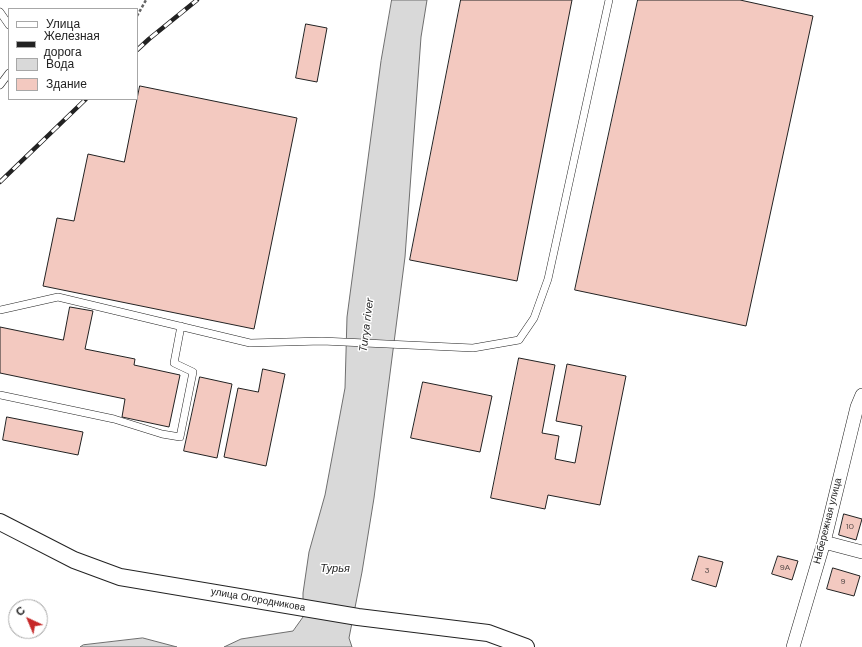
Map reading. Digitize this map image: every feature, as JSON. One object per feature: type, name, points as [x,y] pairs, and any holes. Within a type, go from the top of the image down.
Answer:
[{"type":"street","name":"Набережная улица","points":[[793,647],[824,542],[857,406],[862,395]]},
{"type":"street","name":"улица Огородникова","points":[[0,522],[74,560],[120,577],[358,617],[488,633],[526,647]]},
{"type":"street","points":[[824,542],[862,552]]},
{"type":"lane","points":[[0,310],[58,297],[250,343],[322,341],[473,348],[519,340],[534,318],[548,279],[609,0]]},
{"type":"lane","points":[[0,12],[8,24]]},
{"type":"lane","points":[[0,85],[8,74]]},
{"type":"lane","points":[[0,395],[114,419],[162,434],[180,437],[193,372],[174,363],[181,326]]},
{"type":"path","points":[[138,14],[146,0]]},
{"type":"water","name":"Турья","points":[[392,0],[427,0],[421,37],[405,257],[374,498],[349,638],[352,647],[224,647],[241,639],[293,631],[303,617],[303,593],[309,552],[325,495],[345,388],[347,317],[381,61]]},
{"type":"water","points":[[143,638],[177,647],[80,647],[83,645]]},
{"type":"building","points":[[461,0],[572,0],[517,281],[410,260]]},
{"type":"building","points":[[638,0],[740,0],[813,16],[746,326],[575,290]]},
{"type":"building","points":[[306,24],[327,28],[317,82],[296,78]]},
{"type":"building","points":[[140,86],[297,118],[254,329],[43,286],[57,218],[74,221],[88,154],[124,162]]},
{"type":"building","points":[[70,307],[93,311],[85,349],[135,359],[134,365],[180,375],[169,427],[122,417],[125,399],[0,373],[0,327],[63,340]]},
{"type":"building","points":[[519,358],[555,365],[542,433],[559,436],[555,459],[575,463],[582,426],[556,421],[567,364],[626,376],[600,505],[548,495],[545,509],[491,498]]},
{"type":"building","points":[[263,369],[285,374],[266,466],[224,457],[238,388],[258,392]]},
{"type":"building","points":[[200,377],[232,384],[217,458],[184,451]]},
{"type":"building","points":[[423,382],[492,396],[480,452],[411,438]]},
{"type":"building","points":[[7,417],[83,432],[78,455],[3,440]]},
{"type":"building","points":[[844,514],[862,519],[856,540],[839,535]]},
{"type":"building","points":[[699,556],[723,562],[716,587],[692,580]]},
{"type":"building","points":[[778,556],[798,561],[792,580],[772,574]]},
{"type":"building","points":[[833,568],[860,576],[854,596],[827,589]]},
{"type":"railway","points":[[138,49],[197,0]]},
{"type":"railway","points":[[0,182],[85,100]]},
{"type":"water label","name":"Turya river","points":[[367,325]]}]
